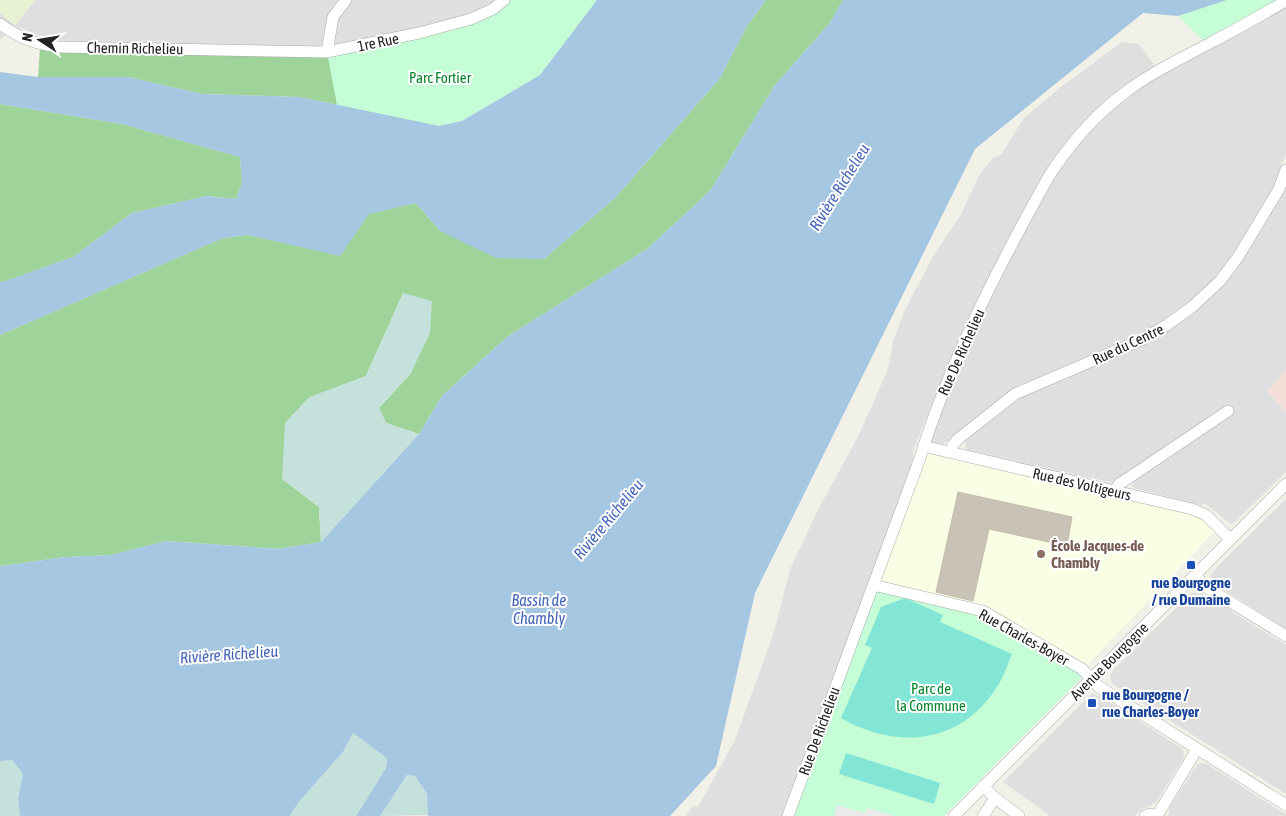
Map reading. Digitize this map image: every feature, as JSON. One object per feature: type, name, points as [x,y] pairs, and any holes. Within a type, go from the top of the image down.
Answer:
[{"type":"street","points":[[327,52],[333,17],[346,0]]},
{"type":"street","name":"1re Rue","points":[[244,51],[327,52],[419,33],[471,19],[492,9],[504,0]]},
{"type":"street","name":"Rue De Richelieu","points":[[788,816],[928,430],[971,323],[1056,164],[1104,109],[1136,85],[1168,65],[1286,1]]},
{"type":"street","name":"Chemin Richelieu","points":[[0,24],[19,38],[37,44],[58,47],[244,51]]},
{"type":"street","name":"Rue du Centre","points":[[950,452],[955,442],[1012,396],[1147,337],[1174,322],[1192,307],[1220,280],[1238,256],[1279,189],[1286,170]]},
{"type":"street","points":[[1115,491],[1119,484],[1228,411]]},
{"type":"street","name":"Rue des Voltigeurs","points":[[923,446],[1199,512],[1211,520],[1230,539]]},
{"type":"street","name":"Avenue Bourgogne","points":[[954,816],[1286,484]]},
{"type":"street","points":[[1195,574],[1206,588],[1286,636]]},
{"type":"street","name":"Rue Charles-Boyer","points":[[872,585],[983,611],[1082,669],[1098,686],[1286,805]]},
{"type":"street","points":[[1145,816],[1150,814],[1157,816],[1197,749]]},
{"type":"street","points":[[983,786],[995,798],[1019,816]]},
{"type":"street","points":[[988,814],[995,798]]},
{"type":"shaded area","points":[[0,0],[35,0],[15,26],[0,13]]},
{"type":"shaded area","points":[[35,0],[504,0],[493,9],[327,52],[244,51],[51,40],[15,26],[0,40],[0,13],[15,25]]},
{"type":"shaded area","points":[[1286,6],[1286,153],[1275,185],[1235,254],[1214,279],[1180,311],[1156,326],[1012,390],[950,440],[943,444],[931,442],[929,436],[972,332],[1047,188],[1078,144],[1113,107],[1143,85]]},
{"type":"shaded area","points":[[1122,42],[1139,44],[1156,67],[1085,123],[974,308],[960,336],[913,451],[913,464],[783,816],[685,816],[693,806],[698,807],[735,740],[774,632],[790,569],[820,506],[859,435],[888,369],[893,341],[905,310],[935,253],[960,216],[981,172],[994,157],[1001,155],[1024,118],[1062,86]]},
{"type":"shaded area","points":[[1286,185],[1286,370],[1268,392],[1286,411],[1286,472],[1236,521],[1231,524],[1204,503],[1201,505],[1132,486],[1133,482],[1234,413],[1229,406],[1114,483],[967,450],[965,444],[967,437],[1011,402],[1187,317]]},
{"type":"shaded area","points":[[403,293],[432,301],[430,333],[411,373],[379,408],[386,423],[419,434],[321,542],[319,507],[282,479],[285,423],[308,398],[366,376]]},
{"type":"shaded area","points":[[1286,370],[1286,411],[1268,392]]},
{"type":"shaded area","name":"École Jacques-de Chambly","points":[[928,447],[1198,512],[1215,531],[1084,668],[879,583]]},
{"type":"shaded area","points":[[1286,499],[1286,629],[1213,583],[1214,581],[1210,576]]},
{"type":"shaded area","points":[[1198,591],[1232,610],[1232,612],[1286,645],[1286,794],[1111,682],[1110,675],[1115,668],[1191,593],[1197,593]]},
{"type":"shaded area","points":[[1092,694],[1100,696],[1183,749],[1184,757],[1156,803],[1142,809],[1135,816],[1047,816],[1048,814],[1003,782]]},
{"type":"shaded area","points":[[353,733],[387,757],[386,768],[356,816],[290,816],[298,803],[343,752]]},
{"type":"shaded area","points":[[12,760],[23,774],[18,799],[20,816],[0,816],[0,761]]},
{"type":"shaded area","points":[[1197,764],[1207,764],[1286,814],[1286,816],[1168,816],[1170,807]]},
{"type":"shaded area","points":[[407,775],[415,776],[427,794],[429,815],[380,816]]},
{"type":"shaded area","points":[[837,805],[865,813],[867,808],[895,816],[834,816]]},
{"type":"green space","name":"Parc Fortier","points":[[504,0],[597,0],[540,75],[462,121],[439,126],[337,105],[327,52],[471,19]]},
{"type":"green space","points":[[766,0],[843,0],[829,24],[775,85],[710,191],[647,249],[507,337],[442,396],[419,434],[386,423],[379,408],[411,373],[403,293],[366,376],[308,398],[282,479],[319,507],[321,542],[279,549],[166,541],[111,555],[66,557],[0,566],[0,335],[223,238],[248,235],[339,255],[368,214],[416,203],[440,231],[544,259],[616,197],[720,78],[747,26]]},
{"type":"green space","points":[[1227,0],[1279,0],[1203,41],[1178,16]]},
{"type":"green space","points":[[40,48],[343,53],[439,126],[300,97],[202,94],[128,77],[38,77]]},
{"type":"green space","points":[[0,104],[122,124],[240,157],[242,183],[236,199],[207,196],[132,213],[73,257],[0,283]]},
{"type":"green space","name":"Parc de la Commune","points":[[873,585],[983,611],[1085,674],[944,816],[788,816]]},
{"type":"green space","points":[[905,598],[943,615],[940,622],[1012,654],[1000,682],[985,703],[968,718],[949,729],[929,736],[885,735],[841,718],[872,648],[865,645],[881,607]]},
{"type":"green space","points":[[846,753],[940,783],[934,804],[839,774]]},
{"type":"water","points":[[597,0],[766,0],[747,26],[720,78],[616,197],[544,259],[496,258],[440,231],[416,203],[369,214],[340,256],[248,235],[223,238],[0,335],[0,283],[73,257],[132,213],[207,196],[236,199],[242,183],[240,157],[122,124],[0,104],[0,72],[38,77],[128,77],[202,94],[300,97],[439,126],[462,121],[540,75]]},
{"type":"water","name":"Bassin de Chambly","points":[[843,0],[1227,0],[1178,16],[1143,13],[975,149],[755,593],[716,766],[670,816],[428,816],[427,794],[415,776],[407,775],[380,816],[356,816],[386,768],[387,758],[353,733],[343,752],[298,803],[290,816],[20,816],[18,799],[23,774],[12,760],[0,761],[0,566],[66,557],[111,555],[166,541],[279,549],[321,542],[419,434],[442,396],[507,337],[647,249],[710,191],[775,85],[829,24]]},
{"type":"building","points":[[958,492],[1072,517],[1067,546],[989,529],[973,601],[936,592]]},
{"type":"place","name":"École Jacques-de Chambly","points":[[1041,554]]},
{"type":"place","name":"rue Bourgogne / rue Dumaine","points":[[1191,565]]},
{"type":"place","name":"rue Bourgogne / rue Charles-Boyer","points":[[1092,703]]},
{"type":"water label","name":"Rivière Richelieu","points":[[839,187]]},
{"type":"water label","name":"Rivière Richelieu","points":[[608,519]]},
{"type":"water label","name":"Rivière Richelieu","points":[[229,654]]}]
